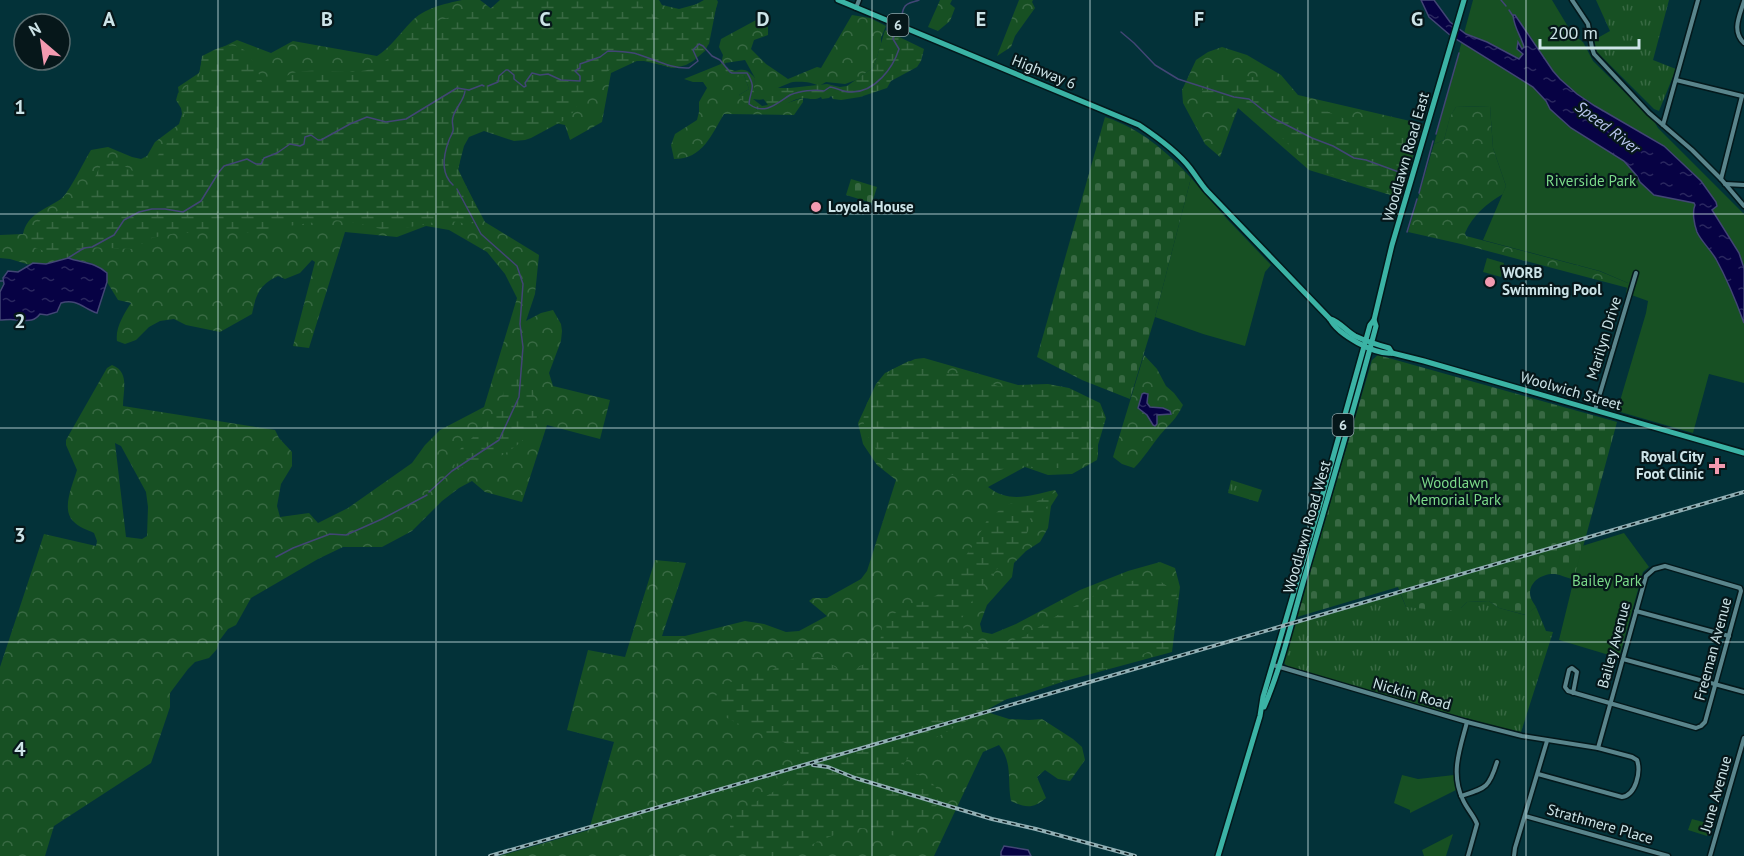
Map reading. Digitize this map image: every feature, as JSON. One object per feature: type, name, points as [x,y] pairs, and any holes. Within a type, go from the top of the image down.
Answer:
[{"type":"main road","name":"Highway 6","points":[[838,0],[1139,125],[1181,158],[1207,192],[1218,202]]},
{"type":"main road","name":"Woodlawn Road East","points":[[1368,344],[1370,325],[1374,320],[1392,245],[1464,0]]},
{"type":"main road","name":"Woolwich Street","points":[[1218,202],[1344,334],[1368,344],[1389,348],[1392,352],[1744,453]]},
{"type":"main road","name":"Woodlawn Road West","points":[[1218,856],[1260,716],[1263,697],[1276,666],[1320,504],[1368,344]]},
{"type":"street","points":[[856,8],[859,0]]},
{"type":"street","points":[[1572,0],[1588,24],[1594,54],[1649,113],[1721,179],[1744,206]]},
{"type":"street","points":[[1663,125],[1698,0]]},
{"type":"street","points":[[1744,1],[1736,32],[1744,43]]},
{"type":"street","points":[[1676,80],[1743,96],[1721,179]]},
{"type":"street","points":[[1725,184],[1744,185]]},
{"type":"street","name":"Marilyn Drive","points":[[1595,410],[1636,273]]},
{"type":"street","name":"Bailey Avenue","points":[[1598,748],[1647,576],[1658,567],[1665,566],[1740,588]]},
{"type":"street","name":"Freeman Avenue","points":[[1573,693],[1696,728],[1701,726],[1705,722],[1716,684],[1740,588]]},
{"type":"street","points":[[1636,611],[1729,636]]},
{"type":"street","points":[[1623,659],[1744,692]]},
{"type":"street","name":"Nicklin Road","points":[[1276,666],[1467,722],[1546,741],[1598,748],[1632,757],[1637,760],[1639,766],[1631,795],[1622,797],[1538,774]]},
{"type":"street","points":[[1572,669],[1577,672],[1573,693],[1565,689],[1569,670],[1572,669]]},
{"type":"street","points":[[1467,722],[1456,765],[1457,784],[1477,824],[1468,856]]},
{"type":"street","name":"June Avenue","points":[[1710,856],[1744,738]]},
{"type":"street","points":[[1514,856],[1546,741]]},
{"type":"street","points":[[1461,795],[1485,787],[1492,779],[1497,762]]},
{"type":"street","name":"Strathmere Place","points":[[1525,816],[1668,856]]},
{"type":"green space","points":[[462,0],[480,0],[493,10],[536,0],[659,0],[662,5],[679,9],[708,1],[717,3],[709,44],[672,68],[641,59],[611,73],[602,122],[570,140],[565,125],[555,123],[484,124],[465,132],[458,171],[485,222],[539,255],[535,294],[526,321],[553,310],[561,324],[561,341],[549,373],[553,386],[610,400],[600,439],[547,425],[522,502],[485,492],[472,481],[442,501],[412,531],[382,547],[343,547],[251,598],[236,625],[228,629],[219,641],[217,649],[209,658],[195,662],[170,693],[170,707],[151,763],[54,826],[45,856],[0,856],[0,667],[44,534],[96,546],[94,533],[73,521],[68,510],[69,496],[77,470],[66,440],[107,368],[112,365],[121,372],[124,388],[123,406],[275,430],[292,452],[292,466],[281,484],[277,506],[280,517],[309,513],[318,523],[348,508],[412,463],[440,430],[484,407],[517,298],[505,274],[487,252],[449,230],[426,226],[397,237],[345,232],[309,348],[293,346],[315,262],[312,260],[300,273],[285,279],[278,276],[266,283],[257,296],[252,314],[220,332],[186,325],[174,319],[160,321],[149,327],[136,340],[125,344],[117,341],[117,331],[131,303],[118,300],[107,282],[107,272],[91,263],[68,258],[46,264],[30,265],[0,258],[0,235],[23,234],[25,227],[33,217],[61,199],[91,150],[108,147],[132,157],[141,159],[147,156],[155,142],[179,124],[182,114],[178,87],[199,73],[203,57],[237,40],[271,53],[293,41],[377,56],[422,13]],"holes":[[[115,443],[121,446],[146,492],[147,536],[142,539],[126,537]]]},
{"type":"green space","points":[[500,0],[639,0],[643,8],[658,18],[673,17],[704,0],[717,0],[718,2],[709,31],[709,43],[705,51],[686,65],[674,68],[644,61],[626,61],[592,82],[570,117],[531,138],[514,141],[484,131],[469,137],[464,146],[458,169],[480,215],[474,223],[445,220],[410,227],[381,229],[348,221],[331,220],[267,229],[255,234],[231,229],[207,233],[176,233],[152,238],[132,249],[88,247],[68,258],[32,246],[29,237],[32,227],[82,198],[89,190],[104,162],[116,161],[141,176],[149,171],[164,146],[186,129],[187,118],[176,100],[178,93],[199,77],[202,56],[225,46],[238,47],[250,56],[263,84],[272,83],[297,72],[344,72],[372,69],[383,63],[393,51],[401,34],[410,28],[477,10],[490,9]]},
{"type":"green space","points":[[940,0],[952,0],[950,4],[955,8],[950,21],[938,31],[928,27]]},
{"type":"green space","points":[[1019,0],[1033,0],[1035,8],[1015,36],[1011,47],[997,56]]},
{"type":"green space","name":"Riverside Park","points":[[1473,0],[1552,0],[1567,25],[1583,42],[1593,61],[1744,214],[1744,383],[1709,374],[1693,433],[1617,411],[1648,301],[1626,293],[1628,283],[1600,271],[1483,240],[1506,186],[1493,148],[1490,106],[1456,107],[1450,117],[1444,140],[1434,144]]},
{"type":"green space","points":[[1596,0],[1669,0],[1653,60],[1676,69],[1659,111],[1654,109],[1597,52],[1594,40],[1610,31]]},
{"type":"green space","points":[[852,15],[870,18],[886,26],[874,67],[856,80],[845,84],[826,82],[819,86],[807,82],[793,82],[774,89],[768,97],[760,100],[753,99],[755,78],[745,60],[725,63],[726,71],[744,75],[749,89],[739,95],[757,110],[803,98],[803,102],[794,115],[724,114],[699,150],[684,158],[674,159],[671,145],[675,134],[697,120],[699,102],[707,88],[703,82],[684,79],[721,64],[723,55],[719,47],[721,39],[758,19],[768,27],[768,35],[754,40],[751,49],[766,64],[788,79],[817,67],[821,68]]},
{"type":"green space","points":[[885,30],[924,49],[921,61],[917,67],[891,81],[887,88],[860,97],[841,100],[833,99],[831,96],[822,99],[821,97],[802,98],[776,109],[754,109],[746,104],[739,95],[749,89],[744,75],[730,76],[724,65],[735,71],[746,70],[750,73],[755,78],[753,99],[762,106],[768,105],[762,97],[768,88],[827,84],[847,86],[874,67]]},
{"type":"green space","points":[[1222,47],[1247,55],[1281,75],[1298,95],[1423,124],[1400,198],[1309,170],[1238,108],[1220,157],[1205,144],[1183,103],[1182,90],[1196,60]]},
{"type":"green space","points":[[1223,69],[1276,83],[1298,100],[1360,125],[1422,125],[1401,197],[1311,168],[1271,126],[1237,97],[1232,100],[1224,113],[1214,109],[1201,95],[1206,80]]},
{"type":"green space","points":[[1490,106],[1493,148],[1506,186],[1503,194],[1476,215],[1465,233],[1466,236],[1599,271],[1628,283],[1628,288],[1408,232],[1434,144],[1444,140],[1450,116],[1456,107]]},
{"type":"green space","points":[[1105,117],[1141,134],[1191,178],[1155,317],[1130,399],[1082,380],[1037,357]]},
{"type":"green space","points":[[1191,178],[1271,265],[1265,272],[1245,346],[1155,317]]},
{"type":"green space","points":[[851,179],[877,187],[872,203],[846,195]]},
{"type":"green space","points":[[1487,258],[1504,263],[1501,277],[1483,272]]},
{"type":"green space","points":[[1144,355],[1183,405],[1134,468],[1122,464],[1113,457]]},
{"type":"green space","name":"Woodlawn Memorial Park","points":[[1378,355],[1617,422],[1574,580],[1555,574],[1546,575],[1535,581],[1530,593],[1536,607],[1526,615],[1499,608],[1489,601],[1467,602],[1461,608],[1447,611],[1406,607],[1398,587],[1297,617],[1372,360]]},
{"type":"green space","points":[[924,358],[1018,385],[1048,384],[1069,388],[1100,403],[1106,418],[1098,445],[1097,460],[1072,474],[1048,475],[1025,467],[988,487],[1013,497],[1055,490],[1058,495],[1051,506],[1048,528],[1040,542],[1014,563],[1012,577],[987,605],[980,624],[982,632],[992,634],[1016,624],[1080,590],[1128,571],[1160,562],[1175,568],[1180,587],[1172,652],[987,704],[990,713],[1009,719],[1042,719],[1082,747],[1085,760],[1070,781],[1058,779],[1045,770],[1037,777],[1046,798],[1033,806],[1021,805],[1011,801],[1008,765],[999,745],[983,752],[934,856],[499,856],[589,830],[614,742],[567,730],[588,650],[625,657],[655,560],[686,563],[662,636],[685,636],[745,621],[764,624],[786,632],[799,631],[827,616],[809,601],[813,598],[827,598],[861,579],[867,571],[896,480],[877,465],[863,444],[858,423],[876,384],[885,373],[915,359]]},
{"type":"green space","points":[[909,361],[924,363],[950,374],[959,373],[998,386],[1029,388],[1052,385],[1070,389],[1098,403],[1105,418],[1096,446],[1083,457],[1063,468],[1018,465],[996,471],[964,470],[947,477],[906,472],[877,451],[867,435],[863,420],[867,403],[877,387],[891,370]]},
{"type":"green space","points":[[515,370],[525,376],[533,390],[536,423],[529,434],[499,457],[466,465],[458,470],[453,462],[455,457],[492,416],[509,377]]},
{"type":"green space","points":[[1231,480],[1262,490],[1258,502],[1228,493]]},
{"type":"green space","points":[[1054,493],[1056,495],[1051,503],[1028,520],[1029,529],[1023,541],[1002,563],[965,610],[961,623],[965,631],[988,648],[1023,637],[1112,586],[1155,577],[1177,594],[1169,650],[1148,652],[1114,667],[1016,694],[915,749],[903,765],[930,781],[936,788],[938,796],[934,812],[921,826],[905,835],[898,836],[858,828],[785,854],[747,856],[738,847],[730,831],[735,813],[767,796],[788,780],[796,772],[800,762],[800,751],[776,738],[725,717],[716,706],[716,696],[719,691],[741,677],[767,673],[789,660],[804,656],[823,658],[843,673],[857,669],[876,652],[880,641],[882,620],[939,594],[976,541],[987,520],[1006,505],[1033,503]]},
{"type":"green space","name":"Bailey Park","points":[[1624,533],[1649,567],[1643,572],[1619,658],[1559,640],[1582,546]]},
{"type":"green space","points":[[1400,593],[1406,607],[1461,608],[1467,602],[1489,601],[1499,608],[1525,615],[1536,607],[1546,631],[1553,632],[1521,732],[1344,684],[1287,666],[1284,663],[1283,659],[1294,623]]},
{"type":"green space","points":[[1402,775],[1418,779],[1454,775],[1456,790],[1410,813],[1410,810],[1394,803]]},
{"type":"green space","points":[[1692,819],[1711,824],[1707,836],[1688,830]]},
{"type":"green space","points":[[1453,834],[1446,856],[1424,856],[1422,850]]},
{"type":"water","name":"Speed River","points":[[1421,0],[1434,0],[1450,22],[1466,34],[1519,59],[1523,54],[1517,49],[1518,42],[1522,49],[1524,47],[1515,24],[1513,15],[1515,15],[1560,79],[1595,106],[1664,146],[1701,181],[1716,202],[1717,206],[1712,210],[1739,253],[1744,268],[1744,323],[1714,255],[1697,232],[1694,203],[1654,195],[1640,182],[1624,161],[1571,128],[1550,109],[1533,87],[1451,36],[1429,17]]},
{"type":"water","points":[[68,258],[93,265],[107,273],[107,282],[97,313],[76,303],[67,302],[61,303],[57,312],[47,315],[40,314],[32,320],[0,320],[0,292],[4,284],[3,278],[8,271],[18,272],[33,263],[46,264]]},
{"type":"water","points":[[1144,393],[1148,394],[1147,403],[1150,407],[1163,408],[1171,414],[1157,415],[1155,426],[1138,408]]},
{"type":"water","points":[[1004,846],[1028,850],[1031,856],[1001,856]]},
{"type":"waterway","points":[[901,21],[905,6],[919,0]]},
{"type":"waterway","points":[[1501,0],[1506,6]]},
{"type":"waterway","points":[[1509,10],[1513,16]]},
{"type":"waterway","points":[[488,86],[498,82],[499,76],[506,70],[514,75],[514,79],[524,87],[532,73],[548,74],[561,80],[580,81],[580,76],[575,71],[580,68],[580,64],[600,57],[608,51],[634,53],[669,65],[689,68],[698,61],[693,50],[699,44],[720,60],[730,72],[747,73],[752,86],[749,104],[766,109],[802,91],[824,91],[830,87],[852,92],[868,88],[882,78],[892,64],[899,49],[893,39],[897,30]]},
{"type":"waterway","points":[[1121,32],[1155,65],[1178,79],[1234,97],[1249,99],[1273,118],[1312,138],[1333,146],[1354,158],[1407,175]]},
{"type":"waterway","points":[[1436,134],[1459,53]]},
{"type":"waterway","points":[[469,90],[484,86]]},
{"type":"waterway","points":[[68,258],[114,235],[124,220],[139,212],[152,209],[183,212],[201,201],[224,166],[247,159],[261,164],[264,158],[290,144],[300,146],[304,144],[305,137],[311,135],[321,140],[367,117],[386,122],[406,119],[457,88],[469,90]]},
{"type":"waterway","points":[[453,185],[446,176],[444,158],[453,131],[453,117],[465,91]]},
{"type":"waterway","points":[[1419,193],[1433,141]]},
{"type":"waterway","points":[[429,492],[452,471],[499,440],[519,397],[523,347],[520,324],[523,284],[517,266],[481,234],[457,189]]},
{"type":"waterway","points":[[1407,232],[1417,199]]},
{"type":"waterway","points":[[276,557],[330,534],[346,535],[427,495]]},
{"type":"railway","points":[[490,856],[1744,492]]},
{"type":"railway","points":[[813,765],[828,767],[855,778],[992,819],[1135,856]]},
{"type":"place","name":"Loyola House","points":[[816,207]]},
{"type":"place","name":"WORB Swimming Pool","points":[[1490,282]]},
{"type":"place","name":"Royal City Foot Clinic","points":[[1717,466]]}]
